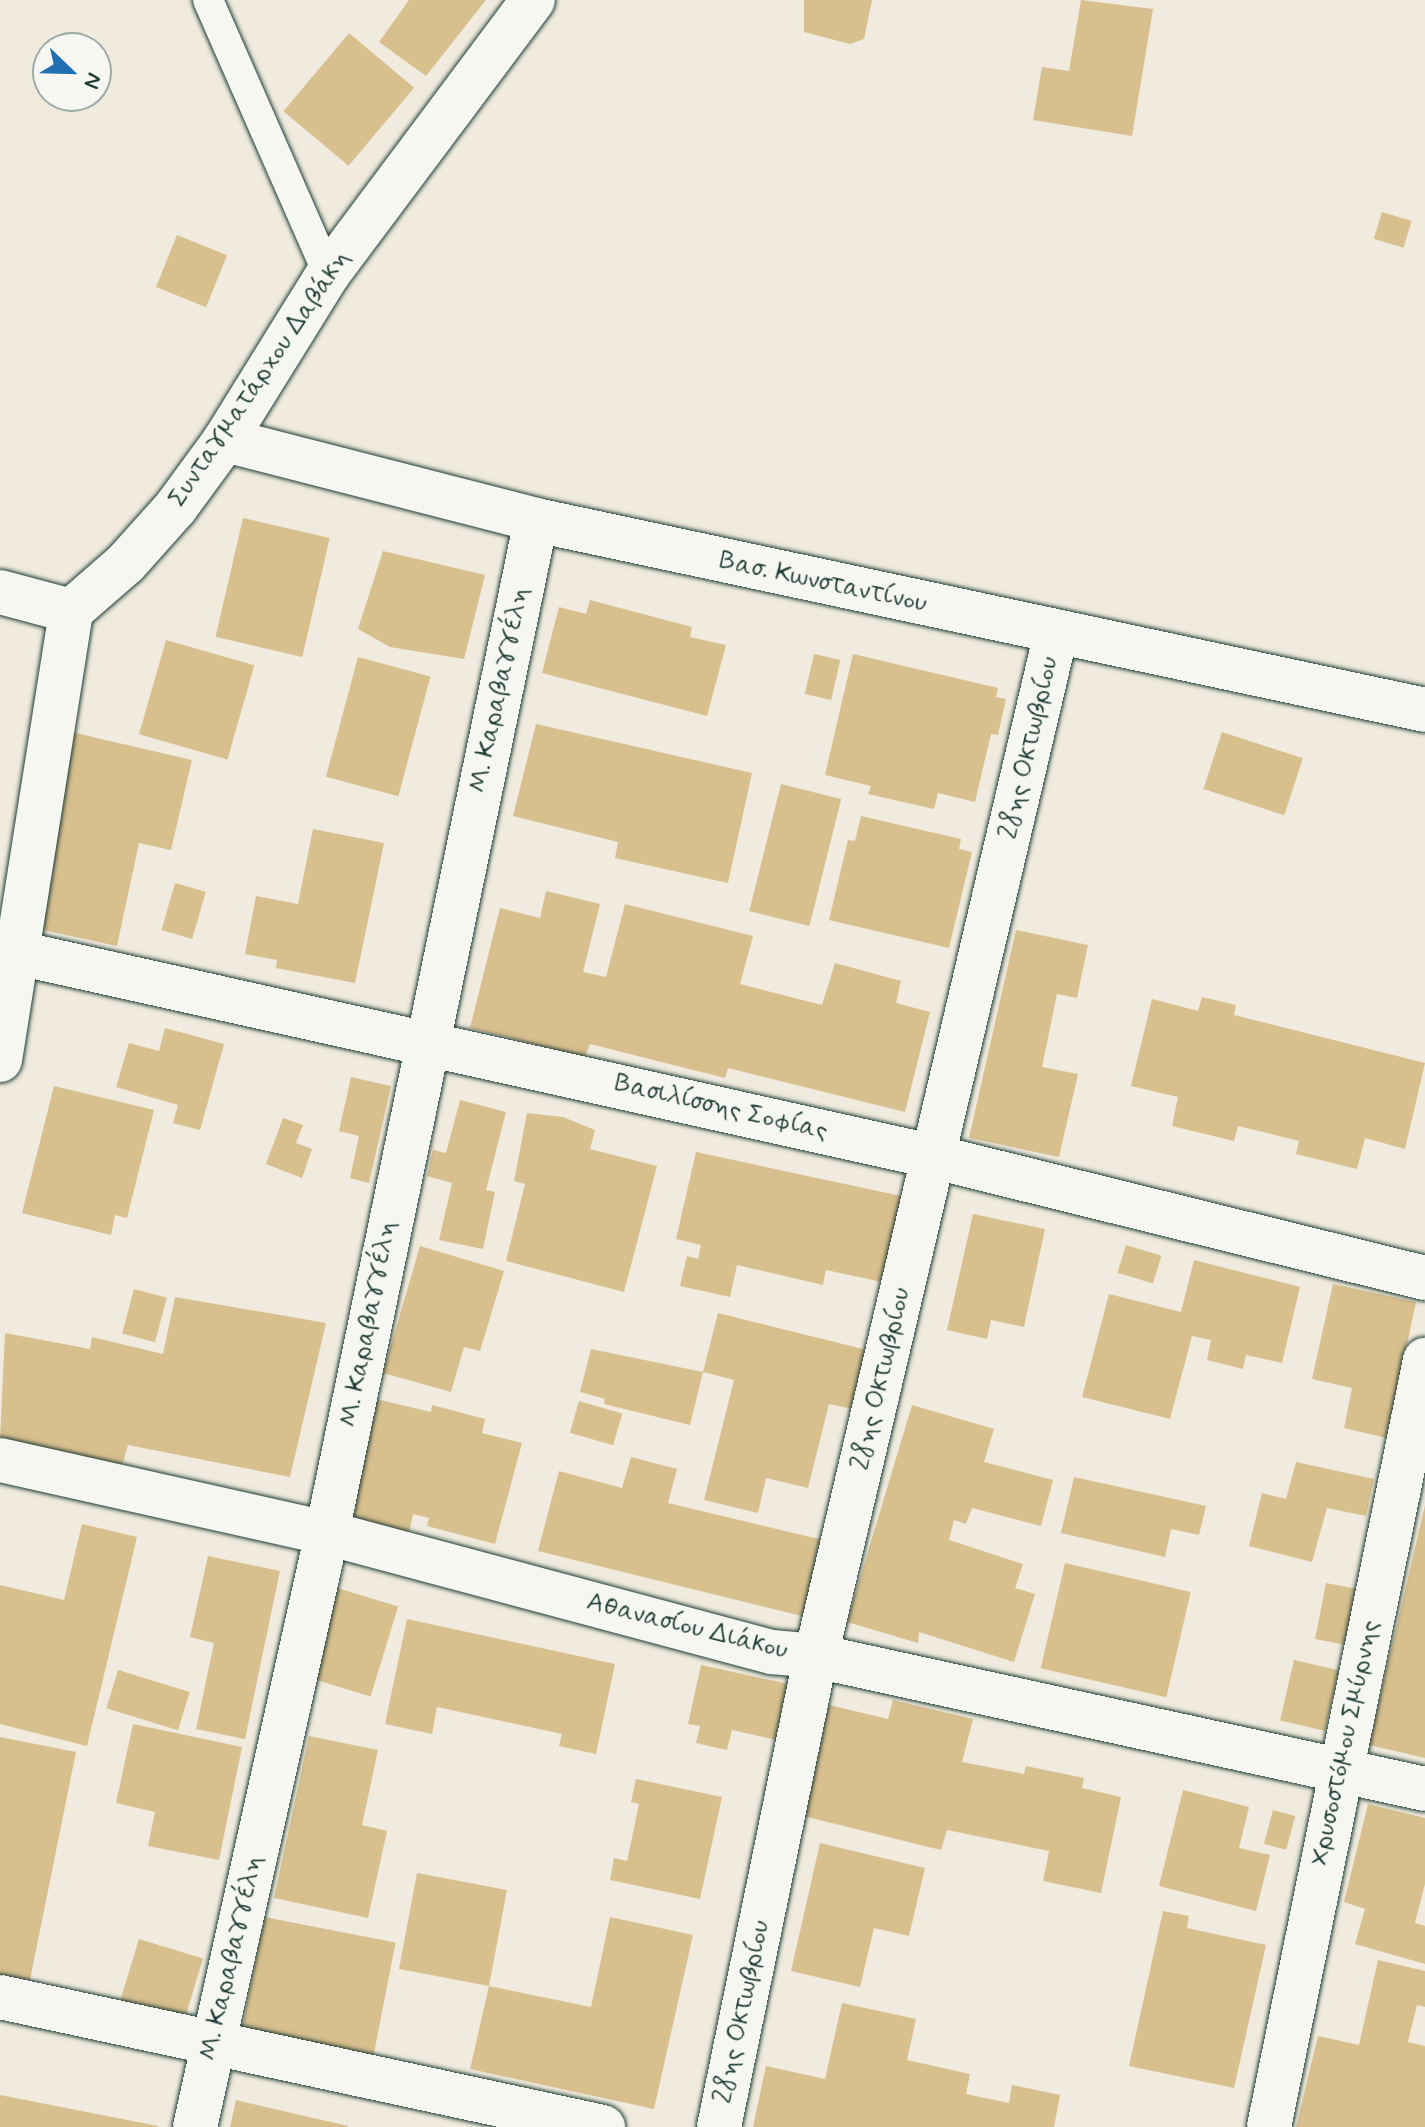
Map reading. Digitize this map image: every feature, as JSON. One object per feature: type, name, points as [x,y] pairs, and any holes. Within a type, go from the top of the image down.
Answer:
[{"type":"street","name":"Συνταγματάρχου Δαβάκη","points":[[71,611],[146,541],[225,440],[328,274],[533,0]]},
{"type":"street","name":"Βασ. Κωνσταντίνου","points":[[225,440],[536,520],[1425,710]]},
{"type":"street","name":"Μ. Καραβαγγέλη","points":[[195,2127],[327,1533],[425,1040],[536,520]]},
{"type":"street","points":[[0,592],[71,611],[7,949],[0,1060]]},
{"type":"street","name":"28ης Οκτωβρίου","points":[[719,2127],[816,1656],[1056,633]]},
{"type":"street","name":"Βασιλίσσης Σοφίας","points":[[7,949],[425,1040],[935,1157],[1425,1278]]},
{"type":"street","name":"Χρυσοστόμου Σμύρνης","points":[[1269,2127],[1425,1360]]},
{"type":"street","name":"Αθανασίου Διάκου","points":[[0,1460],[327,1533],[772,1652],[816,1656],[1425,1789]]},
{"type":"street","points":[[0,1997],[603,2127]]},
{"type":"lane","points":[[208,0],[328,274]]},
{"type":"building","points":[[409,0],[486,0],[426,76],[379,42]]},
{"type":"building","points":[[804,0],[872,0],[864,39],[850,44],[804,32]]},
{"type":"building","points":[[1081,0],[1153,9],[1132,136],[1033,120],[1042,67],[1069,71]]},
{"type":"building","points":[[349,33],[414,88],[349,166],[283,111]]},
{"type":"building","points":[[1382,212],[1412,221],[1403,248],[1374,239]]},
{"type":"building","points":[[177,235],[227,255],[206,307],[156,287]]},
{"type":"building","points":[[243,518],[330,538],[302,657],[216,637]]},
{"type":"building","points":[[383,551],[485,575],[464,659],[390,647],[358,629]]},
{"type":"building","points":[[590,600],[692,627],[690,637],[726,645],[707,716],[542,673],[559,607],[586,614]]},
{"type":"building","points":[[166,640],[254,665],[227,760],[139,734]]},
{"type":"building","points":[[814,654],[840,660],[831,700],[805,694]]},
{"type":"building","points":[[853,654],[998,688],[996,697],[1006,699],[998,735],[991,734],[975,802],[938,793],[934,809],[868,794],[871,786],[825,775]]},
{"type":"building","points":[[358,657],[430,676],[398,796],[326,777]]},
{"type":"building","points":[[536,724],[752,773],[728,883],[615,858],[618,842],[513,816]]},
{"type":"building","points":[[58,729],[192,760],[171,850],[139,843],[117,946],[34,928]]},
{"type":"building","points":[[1222,732],[1303,758],[1284,815],[1203,789]]},
{"type":"building","points":[[781,784],[841,799],[809,926],[749,911]]},
{"type":"building","points":[[861,816],[961,839],[959,849],[972,852],[949,948],[829,920],[848,840],[855,841]]},
{"type":"building","points":[[313,829],[384,843],[355,983],[276,968],[277,960],[245,954],[256,896],[298,904]]},
{"type":"building","points":[[175,883],[206,892],[192,939],[161,930]]},
{"type":"building","points":[[546,891],[600,904],[583,972],[606,977],[625,904],[753,936],[740,984],[822,1005],[835,963],[901,981],[896,1003],[930,1012],[905,1112],[728,1068],[725,1078],[590,1044],[585,1057],[470,1028],[500,908],[540,918]]},
{"type":"building","points":[[1016,930],[1088,945],[1077,998],[1057,994],[1042,1067],[1078,1074],[1059,1157],[969,1138]]},
{"type":"building","points":[[1202,997],[1236,1005],[1234,1015],[1425,1063],[1405,1149],[1365,1138],[1357,1169],[1296,1154],[1299,1141],[1238,1126],[1234,1141],[1172,1126],[1178,1097],[1131,1086],[1152,999],[1198,1011]]},
{"type":"building","points":[[165,1028],[224,1044],[200,1130],[173,1123],[178,1105],[116,1087],[129,1043],[159,1051]]},
{"type":"building","points":[[351,1077],[391,1086],[369,1183],[350,1178],[359,1136],[339,1131]]},
{"type":"building","points":[[54,1086],[154,1110],[127,1218],[115,1215],[111,1235],[22,1213]]},
{"type":"building","points":[[460,1100],[506,1112],[486,1190],[495,1192],[483,1249],[439,1240],[452,1183],[427,1176],[433,1150],[446,1153]]},
{"type":"building","points":[[527,1113],[563,1117],[595,1130],[590,1149],[657,1166],[624,1292],[506,1261],[525,1184],[514,1181]]},
{"type":"building","points":[[283,1118],[303,1125],[296,1143],[312,1149],[302,1178],[266,1164]]},
{"type":"building","points":[[696,1152],[901,1196],[882,1282],[826,1270],[823,1285],[737,1265],[730,1297],[680,1286],[687,1256],[698,1259],[701,1245],[676,1239]]},
{"type":"building","points":[[973,1214],[1045,1229],[1024,1327],[991,1320],[987,1339],[947,1330]]},
{"type":"building","points":[[1126,1245],[1161,1256],[1153,1284],[1118,1273]]},
{"type":"building","points":[[420,1246],[504,1271],[480,1351],[464,1347],[451,1392],[383,1373]]},
{"type":"building","points":[[1194,1260],[1300,1287],[1282,1363],[1246,1355],[1243,1369],[1207,1360],[1211,1340],[1192,1336],[1170,1419],[1082,1397],[1109,1294],[1181,1312]]},
{"type":"building","points":[[1333,1284],[1416,1302],[1387,1438],[1344,1428],[1352,1388],[1312,1379]]},
{"type":"building","points":[[134,1289],[167,1298],[155,1342],[122,1333]]},
{"type":"building","points":[[175,1297],[326,1323],[290,1477],[128,1445],[121,1470],[0,1440],[5,1333],[90,1349],[92,1337],[163,1354]]},
{"type":"building","points":[[718,1313],[867,1350],[853,1409],[829,1404],[808,1488],[766,1478],[758,1513],[704,1500],[734,1380],[703,1372]]},
{"type":"building","points":[[591,1349],[703,1372],[690,1425],[604,1404],[605,1399],[580,1392]]},
{"type":"building","points":[[372,1398],[431,1412],[432,1405],[485,1419],[482,1433],[522,1443],[495,1544],[427,1526],[429,1518],[413,1514],[409,1533],[344,1518]]},
{"type":"building","points":[[579,1401],[622,1413],[613,1445],[570,1433]]},
{"type":"building","points":[[912,1405],[994,1429],[984,1462],[1053,1480],[1041,1526],[972,1508],[966,1524],[954,1520],[949,1540],[1023,1564],[1015,1588],[1035,1594],[1014,1662],[919,1632],[918,1643],[847,1622]]},
{"type":"building","points":[[631,1457],[677,1469],[668,1503],[823,1540],[806,1617],[538,1551],[559,1471],[622,1488]]},
{"type":"building","points":[[1296,1462],[1374,1479],[1366,1516],[1327,1508],[1312,1562],[1249,1546],[1262,1493],[1286,1499]]},
{"type":"building","points":[[1074,1477],[1206,1506],[1199,1535],[1171,1529],[1165,1557],[1061,1533]]},
{"type":"building","points":[[1425,1505],[1425,1758],[1369,1745]]},
{"type":"building","points":[[82,1524],[137,1537],[87,1746],[0,1724],[0,1585],[64,1600]]},
{"type":"building","points":[[208,1556],[280,1571],[245,1739],[196,1729],[214,1643],[190,1637]]},
{"type":"building","points":[[1065,1563],[1191,1592],[1166,1697],[1041,1668]]},
{"type":"building","points":[[1326,1583],[1357,1589],[1347,1645],[1315,1639]]},
{"type":"building","points":[[334,1587],[398,1607],[371,1696],[307,1677]]},
{"type":"building","points":[[407,1619],[615,1664],[596,1754],[559,1746],[562,1734],[437,1707],[432,1734],[385,1724]]},
{"type":"building","points":[[1294,1660],[1339,1670],[1325,1731],[1280,1720]]},
{"type":"building","points":[[701,1665],[793,1685],[781,1741],[732,1730],[727,1750],[696,1743],[700,1726],[688,1724]]},
{"type":"building","points":[[118,1670],[190,1692],[178,1730],[106,1708]]},
{"type":"building","points":[[893,1700],[973,1719],[962,1762],[1024,1774],[1026,1766],[1084,1778],[1082,1788],[1121,1797],[1101,1893],[1043,1881],[1049,1851],[947,1830],[941,1850],[799,1815],[825,1704],[888,1719]]},
{"type":"building","points":[[133,1724],[242,1747],[219,1860],[148,1846],[155,1812],[116,1803]]},
{"type":"building","points":[[309,1736],[378,1750],[362,1825],[387,1831],[368,1918],[274,1898]]},
{"type":"building","points":[[0,1737],[76,1752],[28,1990],[0,1984]]},
{"type":"building","points":[[636,1779],[722,1797],[700,1899],[610,1880],[614,1858],[627,1861],[639,1804],[631,1802]]},
{"type":"building","points":[[1183,1790],[1249,1807],[1239,1848],[1270,1855],[1256,1911],[1159,1886]]},
{"type":"building","points":[[1368,1804],[1425,1818],[1425,1884],[1415,1923],[1425,1926],[1425,1964],[1355,1944],[1365,1909],[1344,1902]]},
{"type":"building","points":[[1273,1810],[1295,1816],[1286,1850],[1264,1844]]},
{"type":"building","points":[[820,1843],[925,1868],[909,1936],[874,1928],[860,1987],[791,1971]]},
{"type":"building","points":[[417,1873],[507,1890],[489,1986],[399,1969]]},
{"type":"building","points":[[1163,1911],[1189,1916],[1187,1928],[1266,1945],[1234,2088],[1129,2066]]},
{"type":"building","points":[[264,1917],[396,1943],[372,2061],[241,2036]]},
{"type":"building","points":[[610,1917],[693,1935],[654,2109],[470,2069],[489,1986],[591,2007]]},
{"type":"building","points":[[139,1939],[203,1959],[184,2021],[120,2001]]},
{"type":"building","points":[[1378,1960],[1425,1971],[1425,2007],[1417,2005],[1408,2042],[1425,2046],[1425,2127],[1296,2127],[1318,2036],[1359,2045]]},
{"type":"building","points":[[842,2003],[916,2019],[907,2060],[970,2074],[966,2094],[1009,2103],[1012,2085],[1060,2095],[1054,2127],[753,2127],[766,2066],[825,2079]]},
{"type":"building","points":[[0,2095],[158,2126],[0,2127]]},
{"type":"building","points":[[236,2100],[348,2126],[348,2127],[230,2127]]}]
